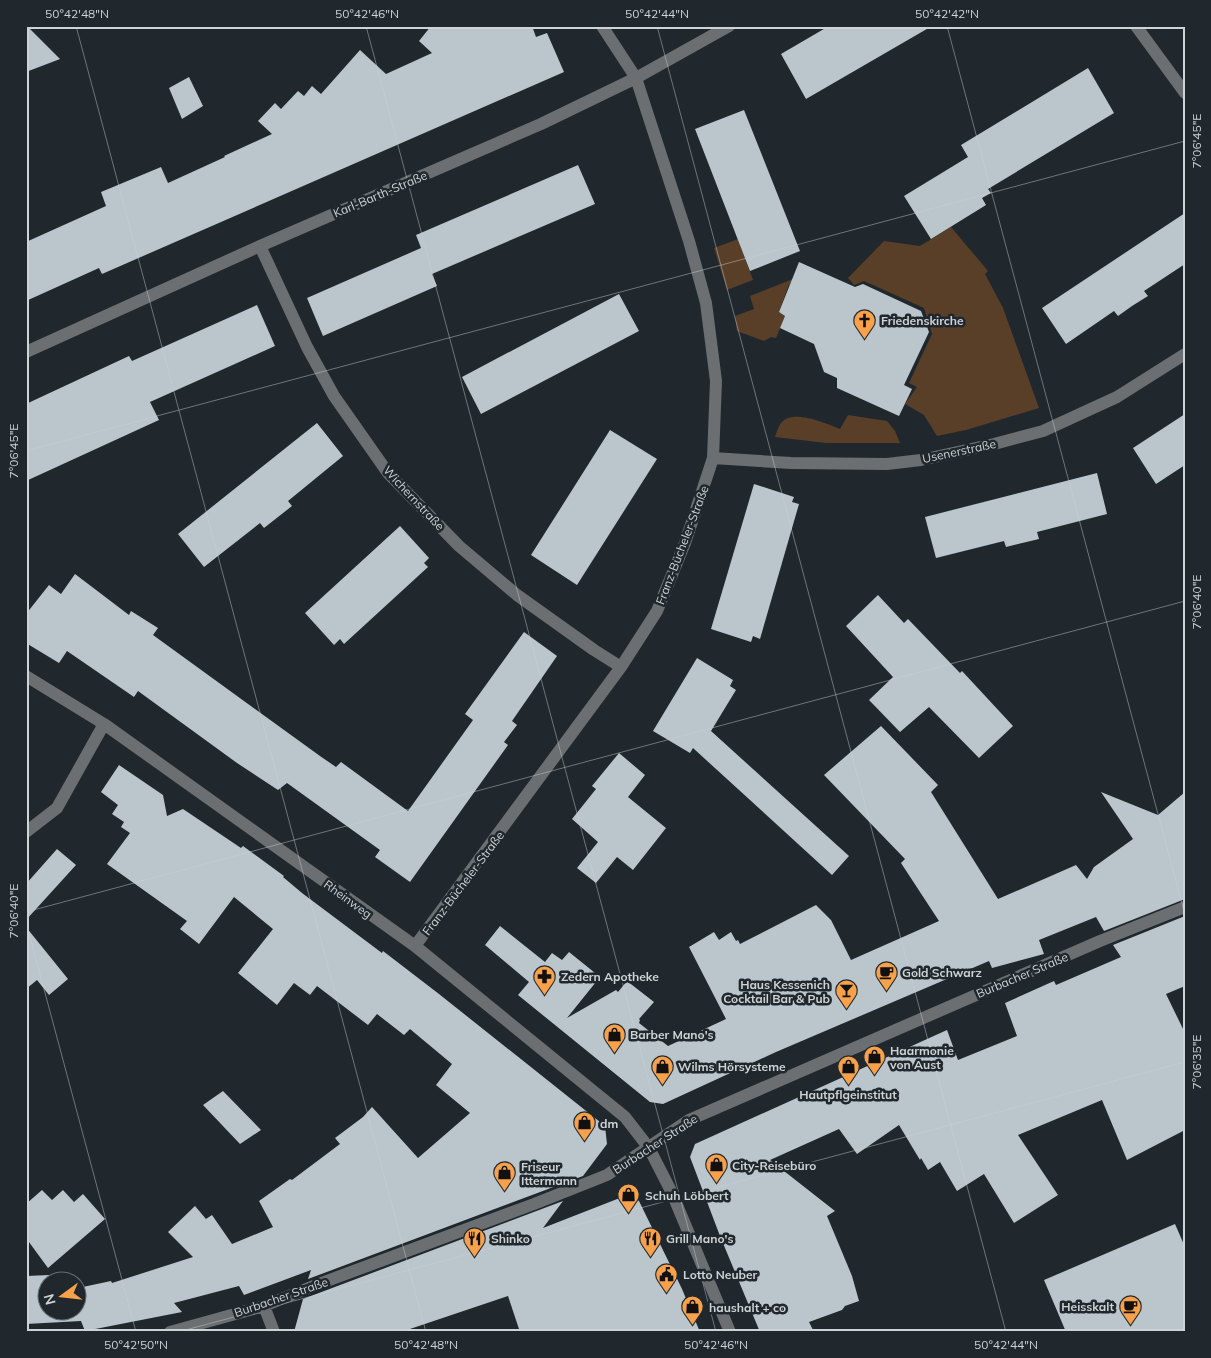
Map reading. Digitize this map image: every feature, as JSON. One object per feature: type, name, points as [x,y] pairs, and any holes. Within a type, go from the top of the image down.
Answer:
[{"type":"street","name":"Franz-Bücheler-Straße","points":[[416,946],[621,667],[657,611],[685,543],[713,458],[716,381],[706,303],[689,242],[636,78],[602,26]]},
{"type":"street","name":"Karl-Barth-Straße","points":[[26,352],[260,246],[541,124],[636,78],[729,26]]},
{"type":"street","points":[[1136,26],[1185,93]]},
{"type":"street","name":"Wichernstraße","points":[[260,246],[307,346],[334,396],[388,473],[459,546],[504,585],[621,667]]},
{"type":"street","name":"Usenerstraße","points":[[713,458],[790,463],[887,464],[921,460],[994,444],[1043,431],[1110,401],[1132,389],[1185,354]]},
{"type":"street","name":"Rheinweg","points":[[26,676],[104,724],[416,946],[624,1117],[649,1148],[672,1192],[730,1332]]},
{"type":"street","points":[[26,832],[57,808],[104,724]]},
{"type":"street","name":"Burbacher Straße","points":[[170,1332],[264,1306],[607,1175],[689,1120],[1100,941],[1185,907]]},
{"type":"street","points":[[264,1306],[274,1332]]},
{"type":"shaded area","points":[[951,227],[988,271],[985,274],[1003,308],[1039,408],[966,430],[937,436],[924,415],[905,404],[917,387],[909,383],[932,334],[924,308],[864,281],[854,285],[848,278],[884,241],[920,246]]},
{"type":"shaded area","points":[[738,239],[753,280],[727,290],[714,248]]},
{"type":"shaded area","points":[[793,279],[779,312],[785,316],[776,338],[771,337],[764,341],[737,331],[735,316],[754,309],[750,296]]},
{"type":"shaded area","points":[[848,415],[887,421],[895,431],[900,443],[826,443],[775,437],[782,422],[787,418],[802,417],[840,429]]},
{"type":"building","points":[[27,26],[60,59],[26,72]]},
{"type":"building","points":[[431,26],[532,26],[536,37],[547,33],[564,72],[102,274],[99,268],[26,301],[26,242],[106,206],[101,192],[161,167],[168,183],[272,134],[258,121],[275,103],[281,109],[298,91],[304,96],[312,86],[321,94],[360,50],[386,74],[432,53],[419,41]]},
{"type":"building","points":[[829,26],[932,26],[806,99],[781,54]]},
{"type":"building","points":[[1088,68],[1114,113],[988,189],[991,193],[982,198],[986,205],[931,239],[904,196],[968,157],[961,145]]},
{"type":"building","points":[[189,77],[203,106],[182,119],[169,88]]},
{"type":"building","points":[[744,110],[800,251],[750,271],[695,129]]},
{"type":"building","points":[[578,165],[595,204],[432,274],[437,286],[323,336],[307,298],[421,248],[416,235]]},
{"type":"building","points":[[1185,213],[1185,264],[1144,291],[1148,296],[1118,316],[1114,311],[1066,344],[1042,308]]},
{"type":"building","name":"Friedenskirche","points":[[799,262],[855,287],[863,284],[921,311],[929,332],[904,385],[912,389],[899,416],[837,388],[837,378],[824,372],[814,344],[780,328],[785,316],[779,312]]},
{"type":"building","points":[[619,294],[639,331],[481,414],[462,377]]},
{"type":"building","points":[[257,305],[275,346],[150,402],[159,420],[26,481],[26,404],[129,356],[132,361]]},
{"type":"building","points":[[1185,414],[1185,465],[1156,484],[1133,448]]},
{"type":"building","points":[[317,423],[343,456],[288,501],[292,506],[264,528],[260,523],[204,567],[178,534]]},
{"type":"building","points":[[610,430],[657,459],[577,585],[531,555]]},
{"type":"building","points":[[1097,473],[1107,514],[1037,532],[1039,539],[1006,547],[1004,541],[936,558],[925,517]]},
{"type":"building","points":[[754,484],[794,497],[792,502],[799,504],[760,639],[753,636],[751,642],[711,629]]},
{"type":"building","points":[[400,526],[429,558],[424,563],[428,567],[344,644],[340,639],[334,645],[305,613]]},
{"type":"building","points":[[75,574],[129,615],[131,611],[158,628],[153,635],[320,756],[336,767],[341,762],[408,811],[473,720],[465,714],[524,632],[557,656],[512,721],[517,725],[504,742],[508,745],[410,882],[375,857],[380,850],[287,783],[278,790],[237,763],[138,691],[134,697],[67,651],[59,663],[26,643],[26,614],[49,585],[61,594]]},
{"type":"building","points":[[878,595],[904,623],[908,619],[960,673],[962,671],[1013,726],[979,758],[929,707],[900,732],[869,700],[893,677],[846,626]]},
{"type":"building","points":[[697,658],[733,680],[730,686],[736,690],[711,731],[849,856],[832,875],[693,748],[690,753],[653,731]]},
{"type":"building","points":[[881,726],[938,785],[931,792],[998,899],[1076,865],[1087,879],[1094,867],[1133,839],[1101,792],[1158,815],[1185,792],[1185,899],[1104,931],[1096,917],[1039,940],[1044,954],[992,968],[989,961],[776,1052],[663,1104],[650,1102],[518,995],[529,982],[485,945],[500,926],[545,962],[552,953],[562,960],[569,952],[600,977],[567,1018],[616,990],[618,992],[627,981],[654,1002],[639,1019],[639,1023],[668,1046],[726,1019],[689,947],[714,932],[719,940],[731,932],[740,944],[816,905],[831,920],[851,960],[939,921],[901,863],[905,859],[824,775]]},
{"type":"building","points":[[619,753],[645,775],[628,797],[666,828],[633,870],[617,857],[596,883],[577,868],[598,842],[572,819],[596,789],[592,786]]},
{"type":"building","points":[[119,765],[163,795],[167,816],[183,809],[241,848],[243,846],[284,876],[302,893],[439,994],[605,1126],[607,1144],[583,1176],[308,1279],[311,1270],[244,1295],[239,1286],[174,1303],[182,1312],[85,1331],[81,1321],[26,1324],[26,1276],[38,1275],[38,1320],[88,1320],[88,1286],[111,1281],[112,1283],[193,1257],[168,1232],[195,1206],[206,1219],[212,1215],[232,1244],[273,1227],[259,1201],[290,1179],[292,1180],[340,1144],[335,1138],[363,1117],[372,1107],[418,1158],[470,1113],[436,1085],[452,1064],[410,1029],[404,1035],[377,1014],[368,1025],[317,986],[310,995],[294,983],[277,1005],[238,973],[273,929],[234,897],[199,944],[180,929],[187,921],[107,864],[130,833],[121,827],[124,822],[112,814],[118,805],[101,792]]},
{"type":"building","points":[[57,849],[76,865],[26,920],[26,884]]},
{"type":"building","points":[[1185,916],[1185,986],[1166,994],[1185,1033],[1185,1130],[1127,1160],[1102,1100],[1018,1135],[1058,1195],[1014,1223],[984,1174],[957,1191],[940,1162],[928,1170],[899,1125],[857,1154],[839,1129],[770,1160],[835,1211],[827,1216],[852,1276],[859,1301],[845,1306],[842,1310],[809,1322],[814,1332],[760,1332],[690,1157],[695,1144],[947,1030],[958,1060],[1017,1036],[1005,1003],[1054,981],[1056,985],[1121,957],[1113,945]]},
{"type":"building","points":[[26,927],[68,979],[49,995],[37,980],[26,989]]},
{"type":"building","points":[[223,1091],[261,1130],[240,1144],[203,1105]]},
{"type":"building","points":[[42,1190],[52,1200],[63,1190],[74,1202],[83,1194],[105,1219],[48,1268],[26,1238],[26,1204]]},
{"type":"building","points":[[630,1194],[639,1201],[682,1289],[700,1332],[520,1332],[508,1296],[401,1332],[294,1332],[303,1299],[563,1201],[543,1228]]},
{"type":"building","points":[[1175,1224],[1185,1247],[1185,1332],[1066,1332],[1044,1280]]},
{"type":"place","name":"Friedenskirche","points":[[865,339]]},
{"type":"place","name":"Gold Schwarz","points":[[886,991]]},
{"type":"place","name":"Zedern Apotheke","points":[[545,995]]},
{"type":"place","name":"Haus Kessenich Cocktail Bar & Pub","points":[[846,1010]]},
{"type":"place","name":"Barber Mano's","points":[[614,1053]]},
{"type":"place","name":"Haarmonie von Aust","points":[[874,1076]]},
{"type":"place","name":"Wilms Hörsysteme","points":[[662,1085]]},
{"type":"place","name":"Hautpflgeinstitut","points":[[848,1086]]},
{"type":"place","name":"dm","points":[[584,1142]]},
{"type":"place","name":"City-Reisebüro","points":[[716,1184]]},
{"type":"place","name":"Friseur Ittermann","points":[[505,1192]]},
{"type":"place","name":"Schuh Löbbert","points":[[629,1214]]},
{"type":"place","name":"Shinko","points":[[475,1257]]},
{"type":"place","name":"Grill Mano's","points":[[650,1257]]},
{"type":"place","name":"Lotto Neuber","points":[[667,1293]]},
{"type":"place","name":"Heisskalt","points":[[1130,1325]]},
{"type":"place","name":"haushalt + co","points":[[693,1326]]}]
